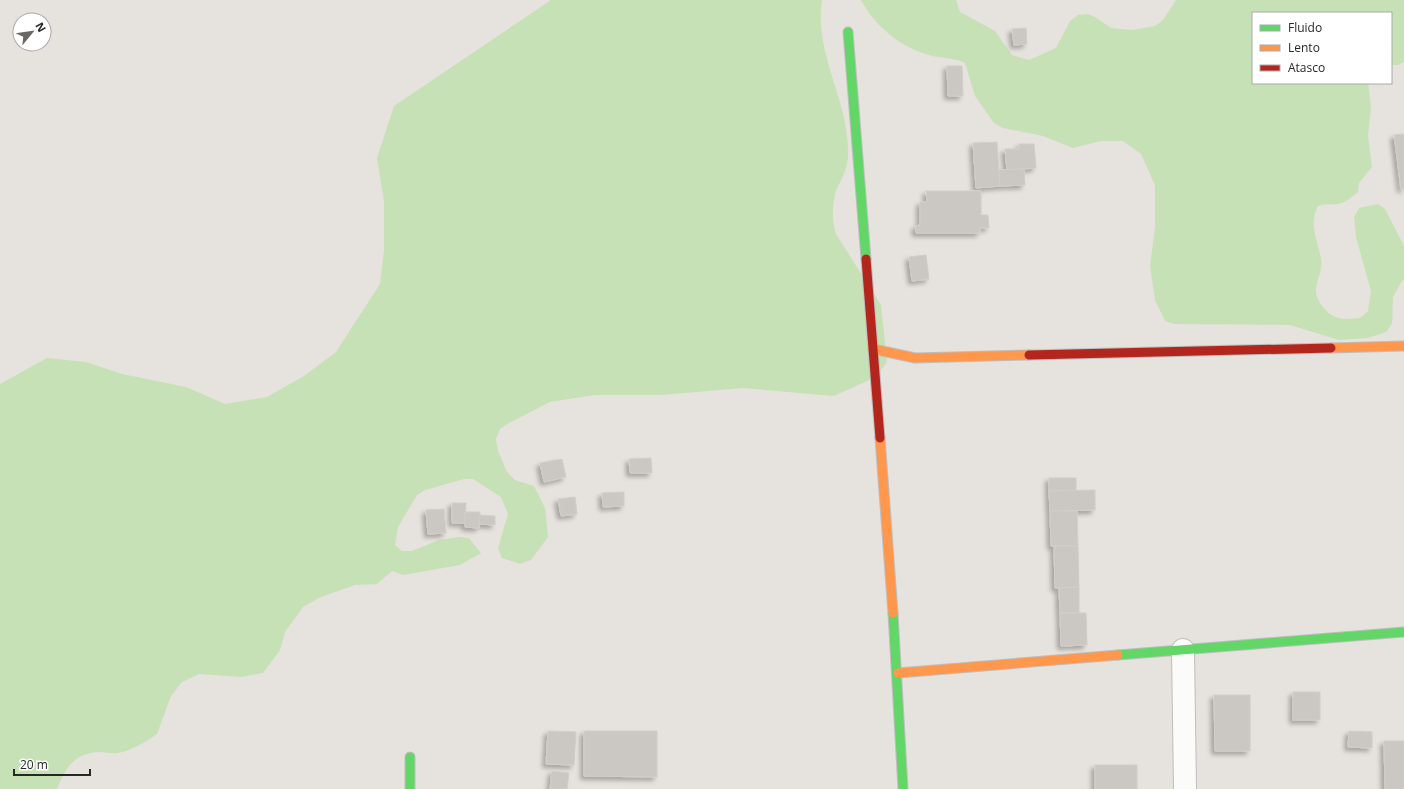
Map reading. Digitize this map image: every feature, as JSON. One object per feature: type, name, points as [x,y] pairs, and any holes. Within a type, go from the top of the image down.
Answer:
[{"type":"street","points":[[848,32],[898,673],[903,789]]},
{"type":"street","points":[[873,349],[915,358],[1404,346]]},
{"type":"street","points":[[898,673],[1404,632]]},
{"type":"street","points":[[1183,650],[1185,789]]},
{"type":"street","points":[[410,757],[410,789]]},
{"type":"green space","points":[[551,0],[822,0],[821,19],[826,57],[842,111],[846,130],[848,152],[846,168],[836,191],[834,200],[834,225],[836,234],[881,305],[887,362],[876,377],[834,396],[743,388],[661,395],[594,395],[550,402],[507,424],[500,429],[496,439],[498,451],[507,472],[515,480],[534,486],[545,508],[548,537],[531,560],[520,564],[502,558],[498,548],[508,514],[501,497],[473,479],[464,479],[425,490],[417,495],[398,527],[395,545],[402,551],[412,551],[439,540],[460,537],[469,538],[481,553],[460,565],[403,575],[392,571],[377,584],[355,585],[321,597],[303,607],[285,632],[280,650],[263,673],[241,677],[199,674],[182,682],[171,696],[157,734],[143,743],[129,750],[118,753],[91,753],[77,758],[64,774],[57,789],[0,789],[0,384],[47,358],[86,362],[122,374],[186,387],[225,404],[267,397],[304,376],[336,352],[380,284],[384,250],[384,202],[377,158],[394,106]]},
{"type":"green space","points":[[861,0],[956,0],[960,12],[995,31],[1012,55],[1029,60],[1056,48],[1070,21],[1078,15],[1087,14],[1095,17],[1111,28],[1132,30],[1155,26],[1163,20],[1176,0],[1404,0],[1404,62],[1398,65],[1392,65],[1392,12],[1252,12],[1252,84],[1368,84],[1371,107],[1368,136],[1372,167],[1359,183],[1358,192],[1346,201],[1318,206],[1315,213],[1314,226],[1320,252],[1321,270],[1316,294],[1320,303],[1327,311],[1335,317],[1341,319],[1360,318],[1368,311],[1371,291],[1356,237],[1354,217],[1359,208],[1378,204],[1385,209],[1404,246],[1404,280],[1393,297],[1392,324],[1386,332],[1368,338],[1339,340],[1290,325],[1174,324],[1165,321],[1155,300],[1150,266],[1155,228],[1155,185],[1141,154],[1123,141],[1101,141],[1073,148],[1043,136],[1003,128],[994,123],[975,96],[965,63],[929,55],[908,47],[881,27]]},
{"type":"building","points":[[1026,28],[1027,44],[1014,45],[1012,29]]},
{"type":"building","points":[[947,66],[962,66],[963,96],[948,96]]},
{"type":"building","points":[[1404,134],[1404,189],[1401,189],[1394,135]]},
{"type":"building","points":[[997,142],[1000,186],[976,188],[973,143]]},
{"type":"building","points":[[1019,144],[1034,144],[1036,168],[1007,170],[1005,149],[1019,149]]},
{"type":"building","points":[[1024,169],[1025,185],[1000,186],[999,170]]},
{"type":"building","points":[[926,191],[981,191],[981,215],[988,215],[989,228],[980,228],[980,233],[916,233],[915,226],[920,225],[920,202],[927,202]]},
{"type":"building","points":[[926,255],[929,279],[912,281],[909,257]]},
{"type":"building","points":[[651,458],[652,473],[630,473],[629,459]]},
{"type":"building","points":[[562,459],[566,477],[544,482],[540,463]]},
{"type":"building","points":[[1049,478],[1076,478],[1076,491],[1049,491]]},
{"type":"building","points":[[1095,490],[1095,510],[1050,511],[1049,491]]},
{"type":"building","points":[[624,492],[624,506],[603,507],[602,493]]},
{"type":"building","points":[[575,497],[577,514],[561,516],[558,499]]},
{"type":"building","points":[[452,503],[466,503],[465,523],[452,523]]},
{"type":"building","points":[[444,509],[446,533],[428,534],[426,510]]},
{"type":"building","points":[[1050,511],[1077,511],[1078,546],[1051,546]]},
{"type":"building","points":[[465,512],[480,512],[479,528],[465,527]]},
{"type":"building","points":[[479,515],[495,516],[495,525],[479,524]]},
{"type":"building","points":[[1054,546],[1078,546],[1079,587],[1055,588]]},
{"type":"building","points":[[1079,587],[1079,613],[1060,613],[1059,588]]},
{"type":"building","points":[[1060,613],[1086,613],[1087,645],[1061,646]]},
{"type":"building","points":[[1293,692],[1320,692],[1320,720],[1293,720]]},
{"type":"building","points":[[1214,695],[1250,695],[1250,751],[1215,751]]},
{"type":"building","points":[[548,731],[576,732],[574,765],[546,764]]},
{"type":"building","points":[[584,731],[657,731],[657,777],[584,776]]},
{"type":"building","points":[[1349,731],[1372,732],[1372,748],[1348,747]]},
{"type":"building","points":[[1384,741],[1404,741],[1404,789],[1385,789]]},
{"type":"building","points":[[1095,765],[1137,765],[1137,789],[1095,789]]},
{"type":"building","points":[[552,771],[569,773],[567,789],[550,789]]},
{"type":"traffic: fast","points":[[848,32],[866,259]]},
{"type":"traffic: fast","points":[[893,613],[903,789]]},
{"type":"traffic: fast","points":[[1118,655],[1404,632]]},
{"type":"traffic: fast","points":[[410,757],[410,789]]},
{"type":"traffic: slow","points":[[1331,348],[1404,346]]},
{"type":"traffic: slow","points":[[873,349],[915,358],[1029,355]]},
{"type":"traffic: slow","points":[[880,438],[893,613]]},
{"type":"traffic: slow","points":[[898,673],[1118,655]]},
{"type":"traffic: jam","points":[[866,259],[880,438]]},
{"type":"traffic: jam","points":[[1029,355],[1331,348]]}]
